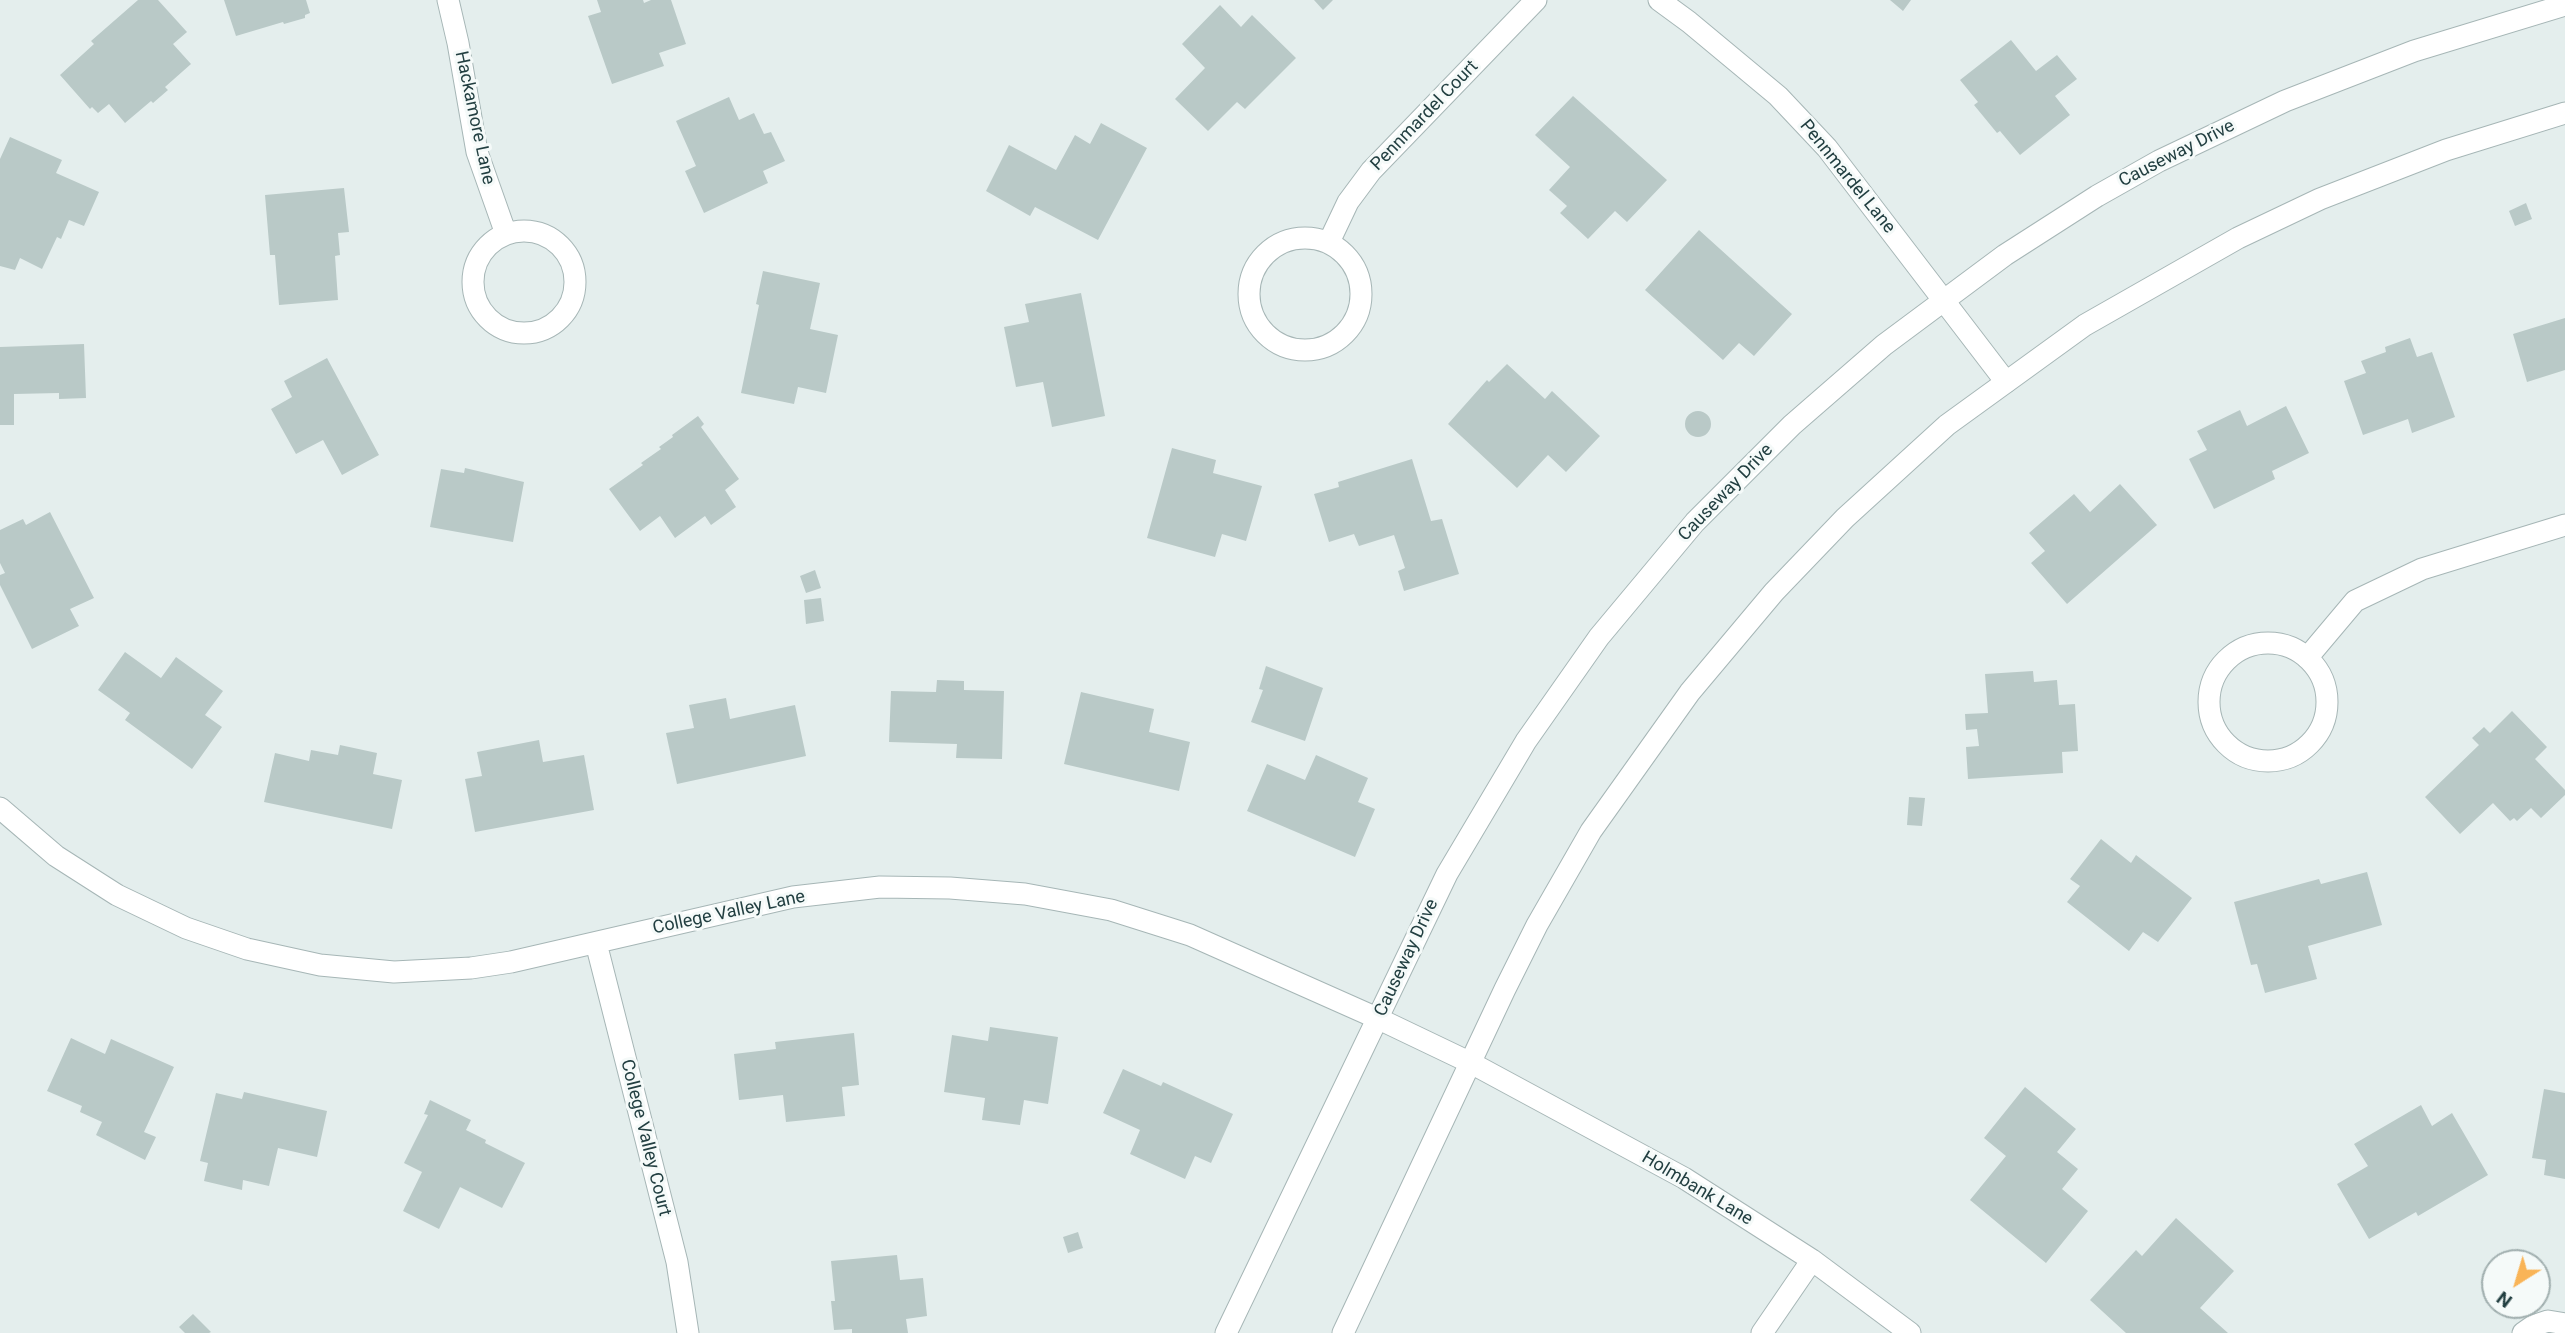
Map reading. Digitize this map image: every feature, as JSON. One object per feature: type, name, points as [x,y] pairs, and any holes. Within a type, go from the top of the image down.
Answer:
[{"type":"street","name":"Hackamore Lane","points":[[448,0],[477,152],[506,234]]},
{"type":"street","name":"Pennmardel Court","points":[[1329,242],[1348,202],[1371,171],[1536,0]]},
{"type":"street","name":"Pennmardel Lane","points":[[1658,0],[1689,22],[1778,96],[1826,148],[2006,382]]},
{"type":"street","name":"Causeway Drive","points":[[1226,1333],[1447,874],[1526,741],[1599,637],[1695,522],[1793,425],[1884,345],[2004,255],[2097,196],[2159,161],[2272,107],[2414,51],[2565,5]]},
{"type":"street","points":[[1343,1333],[1537,925],[1591,831],[1690,692],[1774,592],[1845,518],[1947,425],[2085,325],[2238,238],[2320,199],[2446,150],[2565,113]]},
{"type":"street","points":[[523,230],[541,234],[556,242],[568,256],[574,272],[575,290],[569,307],[557,321],[542,330],[524,333],[507,330],[491,322],[479,308],[473,291],[473,273],[479,257],[490,243],[506,234],[523,230]]},
{"type":"street","points":[[1294,238],[1329,242],[1344,253],[1355,267],[1360,283],[1361,301],[1356,318],[1347,333],[1332,344],[1315,350],[1298,350],[1281,345],[1266,335],[1255,321],[1249,296],[1253,270],[1263,256],[1277,244],[1294,238]]},
{"type":"street","points":[[2307,657],[2356,601],[2422,569],[2470,552],[2565,525]]},
{"type":"street","points":[[2263,643],[2291,647],[2307,657],[2319,671],[2326,689],[2323,726],[2313,741],[2299,753],[2282,760],[2263,761],[2245,757],[2229,747],[2217,733],[2210,716],[2209,697],[2213,679],[2223,663],[2237,651],[2263,643]]},
{"type":"street","name":"College Valley Lane","points":[[0,808],[57,856],[117,895],[186,928],[247,949],[320,965],[394,972],[471,968],[511,962],[793,897],[880,887],[950,888],[1025,894],[1111,910],[1190,935],[1471,1063]]},
{"type":"street","name":"College Valley Court","points":[[596,943],[677,1262],[688,1333]]},
{"type":"street","name":"Holmbank Lane","points":[[1471,1063],[1684,1178],[1812,1260],[1910,1333]]},
{"type":"street","points":[[1762,1333],[1812,1260]]},
{"type":"street","points":[[2523,1333],[2548,1321],[2565,1324]]},
{"type":"building","points":[[138,0],[158,0],[187,32],[173,44],[191,64],[165,87],[168,90],[125,123],[109,104],[98,113],[92,107],[90,109],[60,75],[94,44],[91,41]]},
{"type":"building","points":[[224,0],[306,0],[310,13],[305,15],[305,18],[236,36]]},
{"type":"building","points":[[597,0],[643,0],[644,3],[651,0],[671,0],[686,44],[659,53],[664,66],[612,84],[588,16],[601,12]]},
{"type":"building","points":[[1314,0],[1333,0],[1323,10]]},
{"type":"building","points":[[1890,0],[1911,0],[1903,11]]},
{"type":"building","points":[[1220,5],[1241,27],[1252,15],[1296,58],[1245,109],[1237,102],[1208,131],[1175,99],[1205,68],[1182,44]]},
{"type":"building","points":[[2011,40],[2036,71],[2057,55],[2077,79],[2055,96],[2070,115],[2020,155],[1974,105],[1978,102],[1960,80]]},
{"type":"building","points":[[1573,96],[1667,180],[1627,222],[1615,211],[1588,239],[1560,213],[1567,206],[1549,190],[1570,167],[1535,135]]},
{"type":"building","points":[[729,97],[739,120],[754,113],[764,134],[771,132],[785,161],[763,171],[768,183],[704,213],[685,171],[696,166],[676,121]]},
{"type":"building","points":[[1101,123],[1147,148],[1098,240],[1035,207],[1030,216],[986,191],[1009,145],[1056,170],[1075,135],[1090,144]]},
{"type":"building","points":[[10,137],[62,160],[56,173],[99,192],[84,226],[69,220],[61,239],[57,237],[42,269],[20,258],[15,270],[0,266],[0,159]]},
{"type":"building","points":[[344,188],[349,232],[338,233],[340,255],[335,256],[338,300],[279,305],[275,255],[270,255],[265,195]]},
{"type":"building","points":[[2526,203],[2532,219],[2515,226],[2509,211]]},
{"type":"building","points":[[1699,230],[1792,314],[1754,356],[1739,343],[1723,360],[1645,290]]},
{"type":"building","points":[[763,271],[820,283],[810,329],[838,335],[826,393],[798,387],[794,404],[741,393]]},
{"type":"building","points":[[1081,293],[1105,416],[1052,427],[1043,382],[1016,387],[1004,327],[1029,322],[1025,304]]},
{"type":"building","points":[[2565,318],[2565,370],[2527,382],[2513,334]]},
{"type":"building","points":[[2410,338],[2417,357],[2432,352],[2455,417],[2412,433],[2408,419],[2363,435],[2344,381],[2366,373],[2361,361],[2386,352],[2385,347]]},
{"type":"building","points":[[84,344],[86,398],[59,399],[59,393],[14,394],[14,425],[0,425],[0,347]]},
{"type":"building","points":[[327,358],[379,455],[342,475],[323,440],[296,454],[271,409],[292,397],[284,381]]},
{"type":"building","points":[[1507,364],[1545,399],[1552,391],[1600,436],[1566,472],[1548,455],[1517,488],[1448,424],[1487,380],[1489,382]]},
{"type":"building","points":[[2286,406],[2309,453],[2272,471],[2275,479],[2214,509],[2189,459],[2207,450],[2197,431],[2240,410],[2247,426]]},
{"type":"building","points":[[1698,411],[1707,415],[1711,424],[1707,433],[1698,437],[1689,433],[1685,424],[1689,415]]},
{"type":"building","points":[[698,416],[704,424],[701,427],[739,479],[725,490],[736,507],[711,525],[705,516],[675,538],[660,516],[640,531],[609,489],[643,465],[641,463],[661,449],[659,447],[673,437],[672,435]]},
{"type":"building","points":[[1172,448],[1216,460],[1213,473],[1262,486],[1246,541],[1222,534],[1215,557],[1147,538]]},
{"type":"building","points":[[1412,459],[1431,521],[1442,519],[1459,574],[1404,591],[1398,571],[1405,568],[1394,535],[1359,546],[1354,534],[1329,542],[1314,494],[1339,487],[1338,482]]},
{"type":"building","points":[[465,468],[524,482],[513,542],[430,527],[441,469],[464,473]]},
{"type":"building","points":[[2120,484],[2157,525],[2067,604],[2031,563],[2045,551],[2029,533],[2074,494],[2090,512]]},
{"type":"building","points":[[50,512],[94,598],[70,609],[79,626],[32,649],[0,585],[0,575],[5,573],[0,563],[0,530],[23,519],[26,525]]},
{"type":"building","points":[[815,570],[821,588],[806,593],[800,576]]},
{"type":"building","points":[[821,598],[824,621],[806,624],[804,600]]},
{"type":"building","points":[[125,652],[161,678],[176,657],[223,691],[205,715],[222,727],[192,769],[125,720],[130,713],[98,690]]},
{"type":"building","points":[[1266,666],[1323,688],[1305,741],[1251,722],[1263,690],[1259,689]]},
{"type":"building","points":[[2033,671],[2034,682],[2057,680],[2059,705],[2075,704],[2078,751],[2062,752],[2063,773],[1968,779],[1966,747],[1979,746],[1977,729],[1966,730],[1965,714],[1988,713],[1985,674]]},
{"type":"building","points":[[937,680],[964,681],[964,690],[1004,691],[1002,759],[956,758],[957,744],[889,742],[891,691],[936,692]]},
{"type":"building","points":[[1081,692],[1154,709],[1149,732],[1190,742],[1179,791],[1064,764]]},
{"type":"building","points":[[726,698],[730,719],[795,705],[806,756],[677,784],[666,733],[694,728],[689,705]]},
{"type":"building","points":[[2512,711],[2547,747],[2535,759],[2565,790],[2565,795],[2541,818],[2531,808],[2517,821],[2514,818],[2510,821],[2493,803],[2460,834],[2425,797],[2479,745],[2472,738],[2484,727],[2490,733]]},
{"type":"building","points":[[539,740],[543,762],[584,755],[594,810],[475,832],[465,779],[482,776],[477,752]]},
{"type":"building","points":[[340,745],[377,753],[373,774],[402,780],[392,829],[264,802],[275,753],[309,761],[311,750],[338,755]]},
{"type":"building","points":[[1316,755],[1368,778],[1358,802],[1375,809],[1355,857],[1247,811],[1267,764],[1305,780]]},
{"type":"building","points":[[1909,797],[1925,798],[1922,826],[1907,825]]},
{"type":"building","points":[[2101,839],[2131,863],[2136,855],[2192,898],[2158,942],[2143,932],[2129,951],[2067,902],[2080,886],[2070,879]]},
{"type":"building","points":[[2367,872],[2382,925],[2308,946],[2317,979],[2265,993],[2257,964],[2251,965],[2234,902],[2319,879],[2321,884]]},
{"type":"building","points":[[990,1027],[1058,1037],[1048,1104],[1024,1100],[1020,1125],[982,1120],[985,1098],[944,1092],[952,1035],[988,1041]]},
{"type":"building","points":[[854,1033],[859,1085],[842,1087],[845,1116],[786,1122],[783,1095],[739,1100],[734,1054],[776,1049],[775,1042]]},
{"type":"building","points":[[71,1038],[105,1054],[111,1039],[174,1067],[144,1132],[156,1137],[145,1160],[96,1135],[102,1122],[80,1112],[82,1106],[47,1091]]},
{"type":"building","points":[[1123,1069],[1161,1086],[1163,1082],[1233,1114],[1211,1163],[1195,1156],[1185,1179],[1130,1154],[1140,1130],[1103,1113]]},
{"type":"building","points":[[2025,1087],[2076,1129],[2057,1152],[2078,1169],[2062,1189],[2088,1211],[2046,1263],[1970,1200],[2006,1156],[1984,1138]]},
{"type":"building","points":[[2544,1089],[2565,1093],[2565,1179],[2544,1175],[2546,1160],[2532,1158]]},
{"type":"building","points":[[244,1092],[327,1111],[317,1157],[278,1148],[269,1186],[243,1180],[242,1190],[204,1181],[208,1163],[200,1161],[216,1093],[242,1099]]},
{"type":"building","points":[[430,1100],[471,1120],[466,1130],[525,1163],[502,1208],[460,1187],[439,1229],[403,1211],[422,1172],[404,1163],[428,1115],[424,1114]]},
{"type":"building","points":[[2421,1105],[2432,1126],[2452,1113],[2488,1175],[2418,1216],[2416,1212],[2369,1239],[2337,1184],[2368,1166],[2354,1144]]},
{"type":"building","points":[[2176,1218],[2234,1271],[2200,1308],[2228,1333],[2126,1333],[2090,1300],[2136,1250],[2142,1256]]},
{"type":"building","points":[[1078,1232],[1083,1248],[1068,1253],[1063,1237]]},
{"type":"building","points":[[897,1255],[900,1280],[923,1278],[927,1316],[906,1319],[908,1333],[852,1333],[852,1329],[834,1330],[831,1301],[835,1301],[831,1261]]},
{"type":"building","points":[[193,1314],[211,1332],[185,1333],[179,1327]]}]
